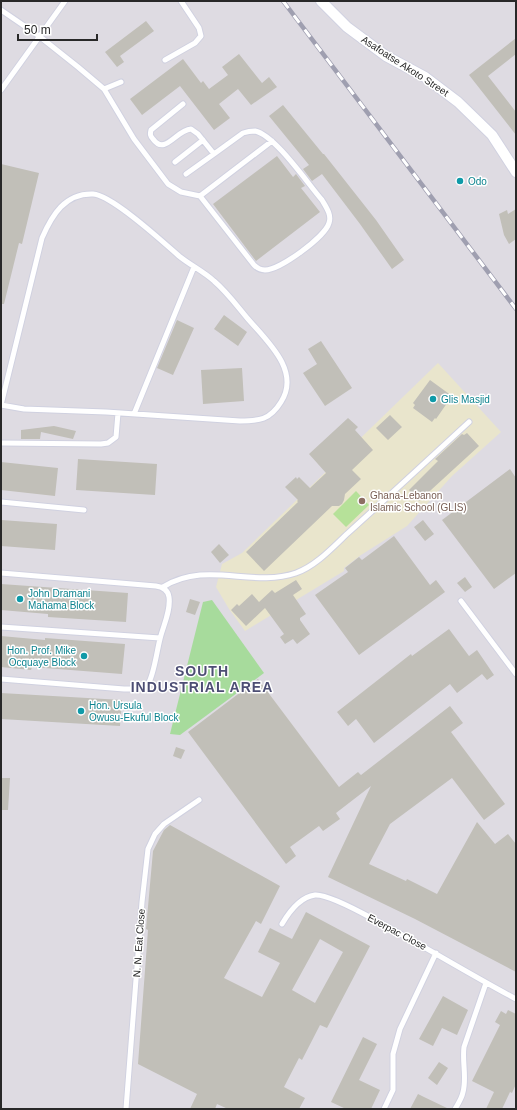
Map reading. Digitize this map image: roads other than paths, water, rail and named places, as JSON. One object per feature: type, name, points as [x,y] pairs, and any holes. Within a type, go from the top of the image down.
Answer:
[{"type":"street","name":"Asafoatse Akoto Street","points":[[321,1],[347,27],[386,56],[425,77],[458,102],[492,135],[516,172]]},
{"type":"lane","points":[[1,90],[65,1]]},
{"type":"lane","points":[[165,60],[195,43],[201,36],[200,28],[181,1]]},
{"type":"lane","points":[[1,10],[39,36],[83,70],[104,89],[134,139],[168,184],[181,192],[200,196],[254,265],[258,268],[264,270],[274,269],[288,261],[308,246],[325,230],[329,223],[330,216],[322,200],[282,151],[272,141],[259,133],[247,131],[186,174]]},
{"type":"lane","points":[[104,89],[121,82]]},
{"type":"lane","points":[[183,104],[151,130],[151,137],[158,145],[162,146],[184,131],[191,129],[195,130],[214,154]]},
{"type":"lane","points":[[175,162],[203,140]]},
{"type":"lane","points":[[200,196],[272,141]]},
{"type":"lane","points":[[95,194],[102,196],[135,219],[194,268],[212,279],[223,290],[267,340],[284,367],[288,385],[286,393],[279,406],[264,419],[255,421],[223,420],[24,409],[1,405],[42,238],[48,224],[64,203],[74,197],[95,194]]},
{"type":"lane","points":[[134,414],[194,268]]},
{"type":"lane","points":[[1,443],[108,443],[116,437],[118,413]]},
{"type":"lane","points":[[1,573],[163,587],[185,576],[206,574],[245,577],[275,577],[307,569],[469,422]]},
{"type":"lane","points":[[1,502],[84,510]]},
{"type":"lane","points":[[1,679],[124,689],[143,688],[148,684],[151,676],[167,616],[169,598],[168,592],[163,587]]},
{"type":"lane","points":[[461,601],[516,674]]},
{"type":"lane","points":[[1,627],[160,638]]},
{"type":"lane","name":"N. N. Eat Close","points":[[126,1109],[142,902],[148,849],[155,834],[164,824],[199,800]]},
{"type":"lane","name":"Everpac Close","points":[[282,924],[293,908],[309,897],[317,895],[328,898],[348,906],[436,953],[486,983],[516,998]]},
{"type":"lane","points":[[384,1109],[393,1090],[393,1054],[400,1029],[436,953]]},
{"type":"lane","points":[[455,1109],[463,1092],[464,1047],[486,983]]},
{"type":"railway","points":[[283,1],[516,309]]},
{"type":"place","name":"Odo","points":[[460,181]]},
{"type":"place","name":"Glis Masjid","points":[[433,399]]},
{"type":"place","name":"Ghana-Lebanon Islamic School (GLIS)","points":[[362,501]]},
{"type":"place","name":"John Dramani Mahama Block","points":[[20,599]]},
{"type":"place","name":"Hon. Prof. Mike Ocquaye Block","points":[[84,656]]},
{"type":"place","name":"Hon. Ursula Owusu-Ekuful Block","points":[[81,711]]},
{"type":"district","name":"SOUTH INDUSTRIAL AREA","points":[[202,680]]}]
